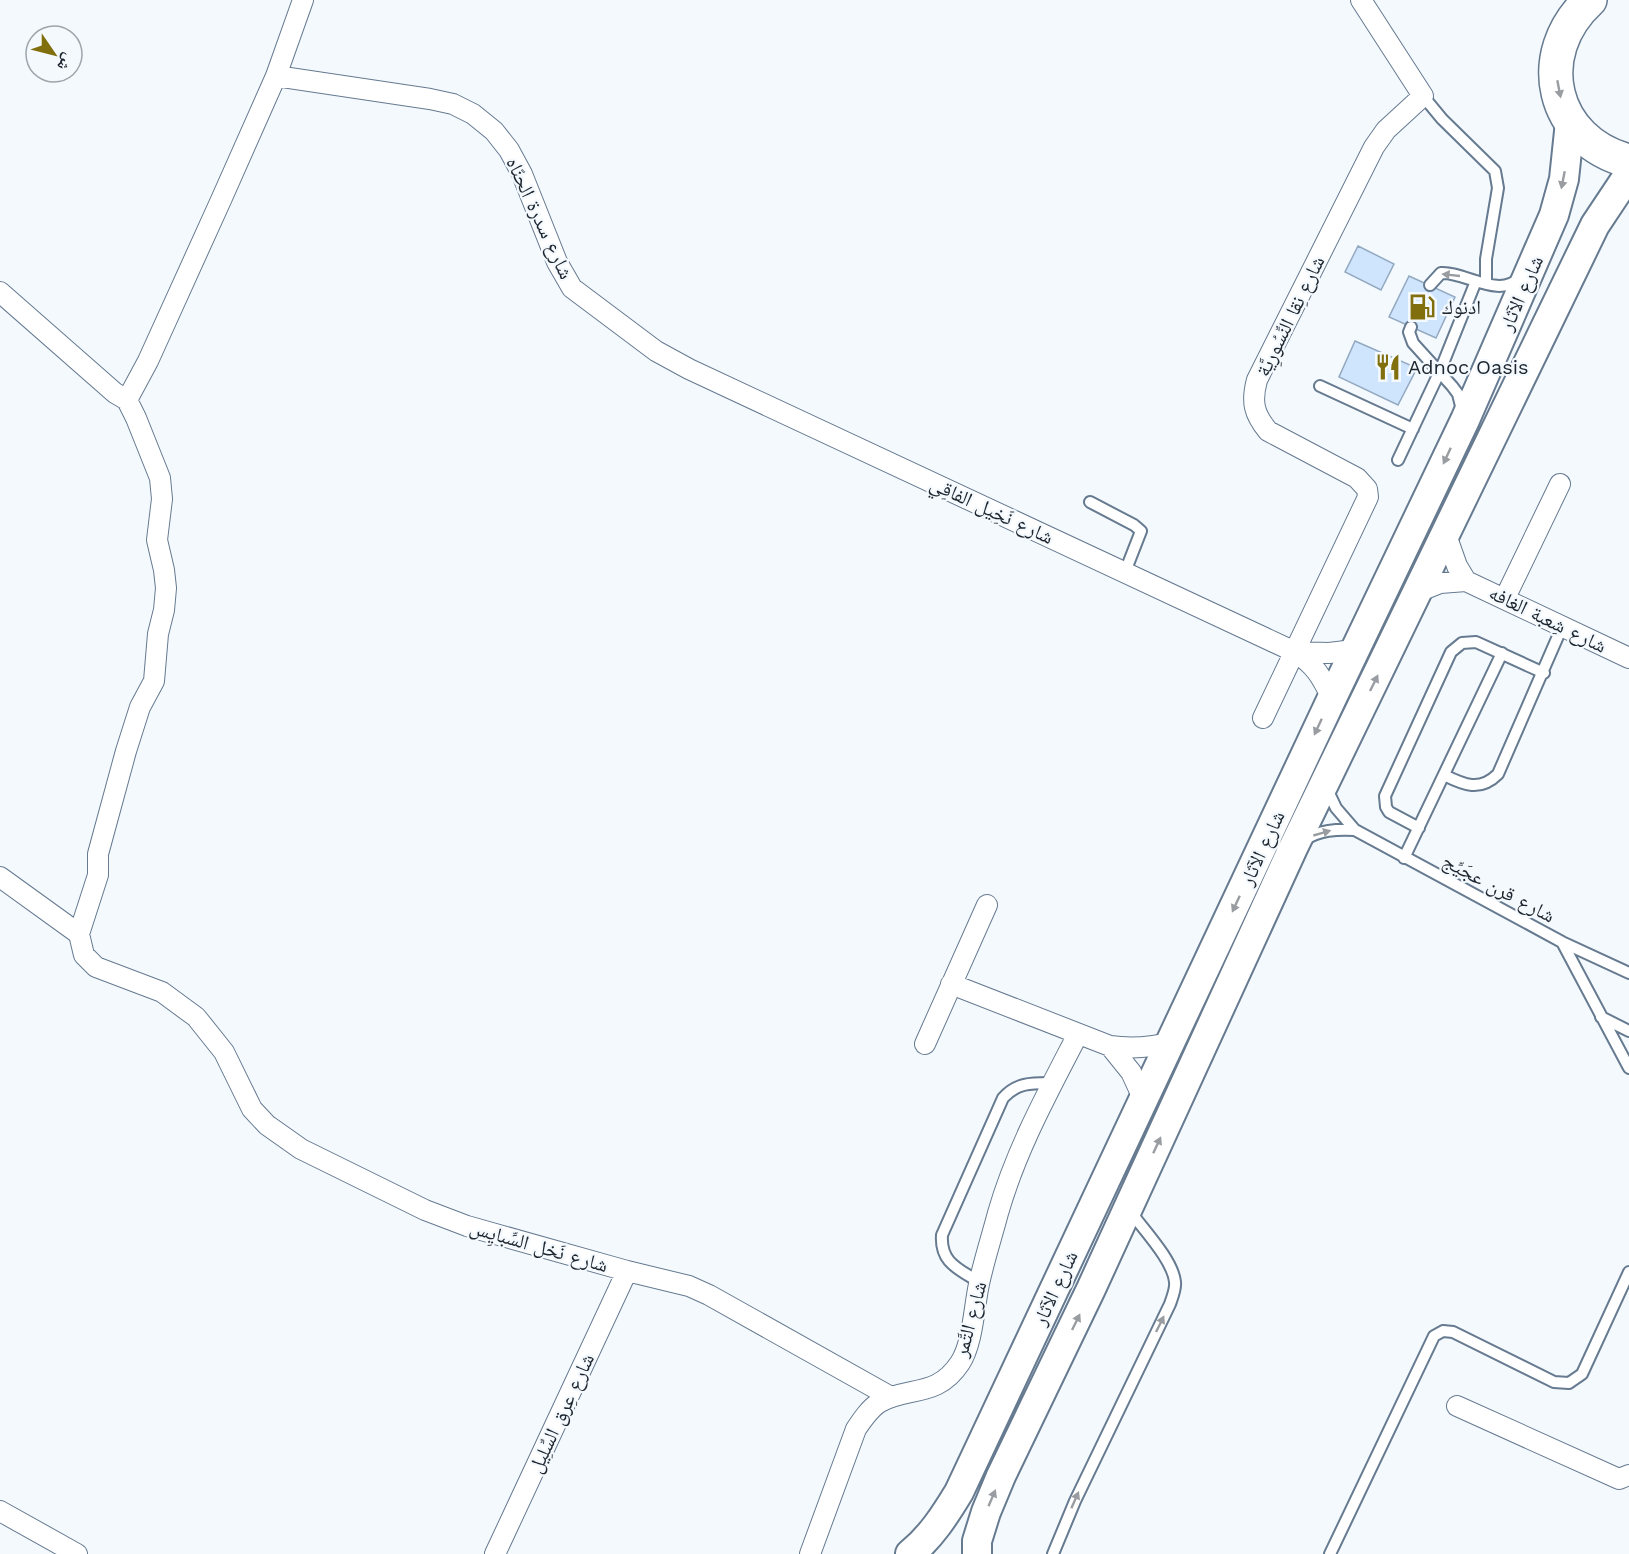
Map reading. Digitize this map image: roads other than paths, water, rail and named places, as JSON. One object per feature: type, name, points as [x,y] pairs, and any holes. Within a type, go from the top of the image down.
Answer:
[{"type":"highway","points":[[1553,0],[1557,90],[1570,122],[1588,142],[1611,156],[1629,161]]},
{"type":"highway","points":[[1556,55],[1564,32],[1576,12],[1590,0]]},
{"type":"street","points":[[127,400],[148,361],[276,76],[303,0]]},
{"type":"street","points":[[1361,0],[1423,96]]},
{"type":"street","name":"شارع سدرة الحنّاه","points":[[276,76],[430,99],[453,104],[473,114],[494,131],[509,150],[522,174],[557,262],[572,288],[656,351],[689,369]]},
{"type":"street","name":"شارع نِقا النِّسُورِيَّة","points":[[1294,652],[1366,505],[1367,489],[1364,483],[1268,431],[1260,421],[1253,395],[1257,380],[1374,147],[1386,130],[1423,96]]},
{"type":"street","name":"شارع الآثار","points":[[910,1554],[923,1543],[941,1521],[959,1492],[1354,650],[1465,420],[1554,215],[1564,179],[1570,122]]},
{"type":"street","name":"شارع الآثار","points":[[977,1554],[977,1541],[1001,1476],[1128,1208],[1293,848],[1595,225],[1629,174]]},
{"type":"street","points":[[0,292],[115,393],[127,400],[160,478],[162,499],[157,540],[166,588],[158,634],[154,681],[140,707],[126,751],[98,854],[98,875],[79,934],[0,877]]},
{"type":"street","name":"شارع نَخِيل الفاقِي","points":[[689,369],[1294,652],[1309,661],[1320,674],[1332,698]]},
{"type":"street","points":[[1504,598],[1560,484]]},
{"type":"street","name":"شارع شِعبة الغافه","points":[[1445,532],[1457,566],[1466,581]]},
{"type":"street","name":"شارع شِعبة الغافه","points":[[1415,593],[1440,583],[1466,581],[1629,658]]},
{"type":"street","name":"شارع نَخِيل الفاقِي","points":[[1294,652],[1329,653],[1354,650]]},
{"type":"street","points":[[1263,718],[1294,652]]},
{"type":"street","points":[[925,1044],[987,905]]},
{"type":"street","name":"شارع نَخل السِّبايِس","points":[[79,934],[84,955],[96,967],[162,992],[196,1017],[224,1052],[252,1109],[267,1125],[301,1149],[425,1210],[467,1226],[688,1286],[709,1295],[891,1397]]},
{"type":"street","points":[[951,984],[1110,1046],[1130,1049],[1171,1042]]},
{"type":"street","name":"شارع التَّمر","points":[[810,1554],[856,1429],[865,1415],[878,1403],[891,1397],[932,1388],[950,1374],[960,1362],[967,1346],[979,1282],[1011,1174],[1078,1034]]},
{"type":"street","points":[[1110,1046],[1131,1072],[1143,1098]]},
{"type":"street","name":"شارع عِرق السِّلِيل","points":[[495,1554],[627,1271]]},
{"type":"street","points":[[1457,1406],[1619,1479],[1629,1475]]},
{"type":"street","points":[[0,1511],[77,1554]]},
{"type":"lane","points":[[1398,460],[1481,282],[1498,188],[1495,171],[1423,96]]},
{"type":"lane","points":[[1430,285],[1441,273],[1449,273],[1481,282],[1503,285],[1516,281],[1537,256]]},
{"type":"lane","points":[[1411,327],[1409,332],[1413,343],[1458,394],[1465,420]]},
{"type":"lane","points":[[1320,386],[1413,429]]},
{"type":"lane","points":[[1090,502],[1141,531],[1125,572]]},
{"type":"lane","points":[[1444,775],[1468,786],[1476,786],[1492,780],[1498,774],[1544,673],[1562,627]]},
{"type":"lane","points":[[1419,828],[1389,812],[1384,802],[1385,796],[1448,658],[1456,647],[1469,642],[1483,644],[1544,673]]},
{"type":"lane","points":[[1404,858],[1502,653]]},
{"type":"lane","name":"شارع قرن عجَيِّج","points":[[1326,784],[1335,808],[1355,830],[1562,942],[1629,974]]},
{"type":"lane","points":[[1293,848],[1307,838],[1322,832],[1339,829],[1355,830]]},
{"type":"lane","points":[[1562,942],[1629,1068]]},
{"type":"lane","points":[[1601,1017],[1629,1031]]},
{"type":"lane","points":[[979,1282],[946,1259],[941,1246],[942,1235],[1003,1098],[1017,1086],[1053,1083]]},
{"type":"lane","points":[[1053,1554],[1075,1501],[1170,1304],[1176,1283],[1166,1259],[1128,1208]]},
{"type":"lane","points":[[1330,1554],[1434,1336],[1443,1331],[1453,1332],[1554,1382],[1569,1383],[1582,1374],[1629,1272]]},
{"type":"place","name":"ادنوك","points":[[1422,307]]},
{"type":"place","name":"Adnoc Oasis","points":[[1388,367]]}]
